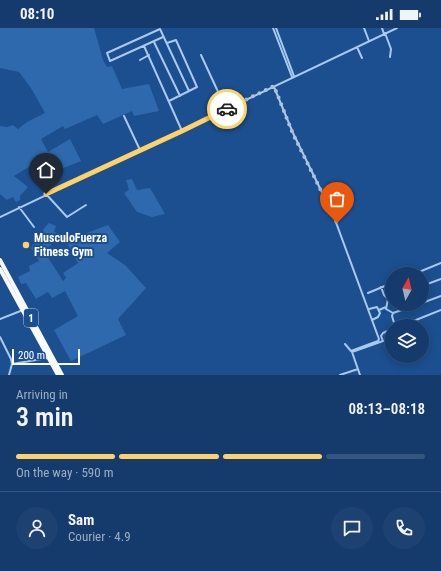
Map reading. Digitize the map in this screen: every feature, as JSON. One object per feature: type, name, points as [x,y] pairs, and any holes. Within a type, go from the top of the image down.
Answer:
[{"type":"highway","name":"1","points":[[0,260],[48,358],[58,375]]},
{"type":"highway","name":"1","points":[[0,269],[62,375]]},
{"type":"street","points":[[273,28],[293,77]]},
{"type":"street","points":[[276,28],[293,77]]},
{"type":"street","points":[[364,28],[369,41]]},
{"type":"street","points":[[382,28],[391,49],[390,57]]},
{"type":"street","points":[[0,217],[397,28]]},
{"type":"street","points":[[163,37],[110,61],[107,53],[160,29],[189,91]]},
{"type":"street","points":[[166,44],[176,40],[197,87],[169,101]]},
{"type":"street","points":[[154,42],[180,96]]},
{"type":"street","points":[[144,46],[182,131]]},
{"type":"street","points":[[357,47],[362,58]]},
{"type":"street","points":[[140,60],[148,55]]},
{"type":"street","points":[[201,55],[226,109]]},
{"type":"street","points":[[274,86],[293,134],[334,217],[379,339],[378,341],[351,351],[345,344]]},
{"type":"street","points":[[124,116],[140,150]]},
{"type":"street","points":[[46,194],[67,218],[86,205]]},
{"type":"street","points":[[19,207],[34,227]]},
{"type":"street","points":[[429,268],[441,263]]},
{"type":"street","points":[[429,283],[441,279]]},
{"type":"street","points":[[368,293],[385,286]]},
{"type":"street","points":[[381,287],[385,296]]},
{"type":"street","points":[[429,300],[441,296]]},
{"type":"street","points":[[368,309],[377,307],[380,311]]},
{"type":"street","points":[[372,320],[378,318],[380,311],[385,308]]},
{"type":"street","points":[[0,319],[24,310]]},
{"type":"street","points":[[380,311],[385,310]]},
{"type":"street","points":[[418,319],[441,310]]},
{"type":"street","points":[[389,311],[393,313],[399,311]]},
{"type":"street","points":[[393,313],[393,319]]},
{"type":"street","points":[[360,375],[352,352],[383,341],[381,336],[385,332]]},
{"type":"street","points":[[0,337],[12,359],[9,375]]},
{"type":"street","points":[[12,364],[48,358]]},
{"type":"street","points":[[340,375],[347,374],[358,369]]},
{"type":"shaded area","points":[[0,28],[94,28],[103,60],[107,67],[112,66],[122,89],[149,84],[159,111],[134,116],[132,111],[103,124],[97,115],[65,129],[63,126],[41,139],[48,152],[70,139],[81,161],[61,169],[57,161],[51,163],[42,172],[37,162],[14,176],[28,187],[20,196],[20,200],[16,202],[13,197],[7,200],[0,194],[0,126],[7,127],[13,125],[18,129],[27,122],[45,113],[31,88],[19,72],[0,68]]},
{"type":"shaded area","points":[[132,179],[137,190],[150,188],[165,214],[152,217],[137,212],[124,193],[129,190],[126,180]]},
{"type":"shaded area","points":[[49,223],[56,226],[54,232],[58,233],[62,237],[49,246],[47,256],[63,281],[66,278],[63,273],[78,263],[66,241],[108,225],[120,242],[107,253],[125,265],[146,288],[118,319],[126,335],[71,361],[54,330],[78,316],[65,291],[52,298],[48,292],[36,299],[26,283],[21,284],[18,277],[30,271],[29,266],[39,261],[31,248]]},
{"type":"way so far","points":[[227,109],[274,86],[293,134],[337,223]]},
{"type":"place","name":"MusculoFuerza Fitness Gym","points":[[26,245]]},
{"type":"route","points":[[46,194],[227,109]]}]
